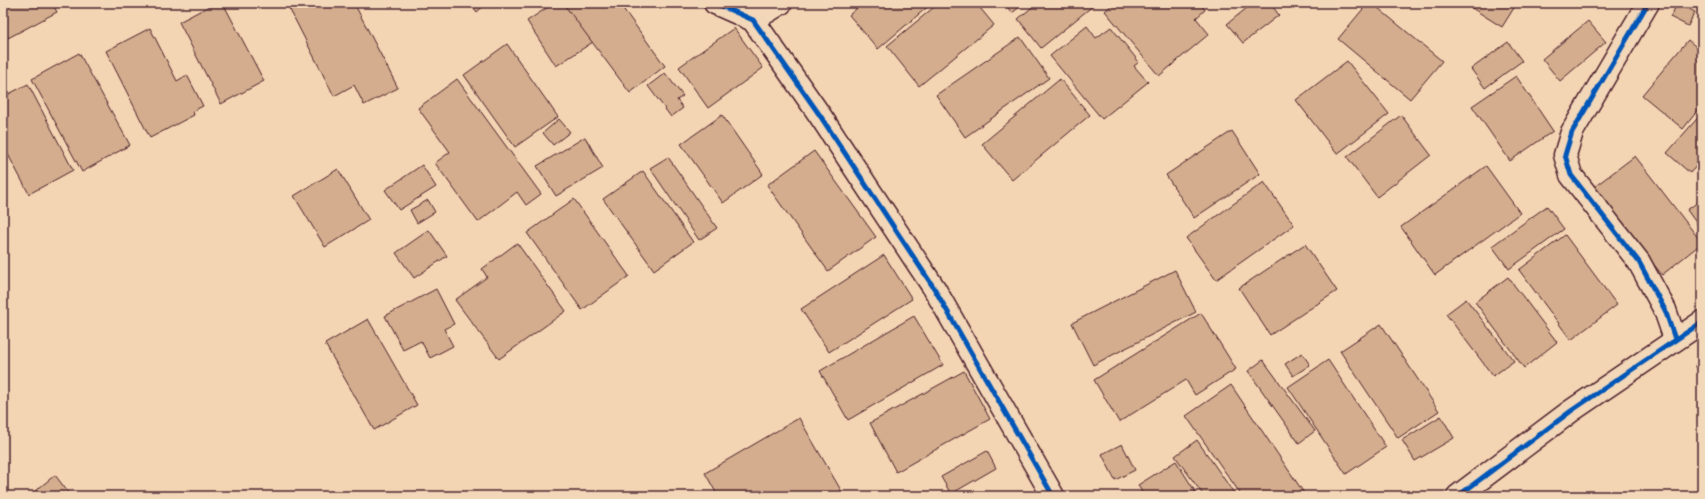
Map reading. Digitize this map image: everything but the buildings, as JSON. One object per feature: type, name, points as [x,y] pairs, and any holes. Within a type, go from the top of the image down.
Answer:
[{"type":"street","points":[[715,3],[753,20],[819,114],[934,288],[1053,496]]},
{"type":"street","points":[[753,20],[781,3]]},
{"type":"street","points":[[1648,3],[1572,132],[1565,156],[1571,175],[1639,262],[1665,310],[1675,339]]},
{"type":"street","points":[[1464,493],[1571,411],[1702,322]]},
{"type":"cycle path","points":[[715,3],[753,20],[819,114],[934,288],[1053,496]]},
{"type":"cycle path","points":[[1648,3],[1572,132],[1565,155],[1571,175],[1639,262],[1665,310],[1675,339]]},
{"type":"cycle path","points":[[1458,496],[1571,411],[1702,322]]}]
